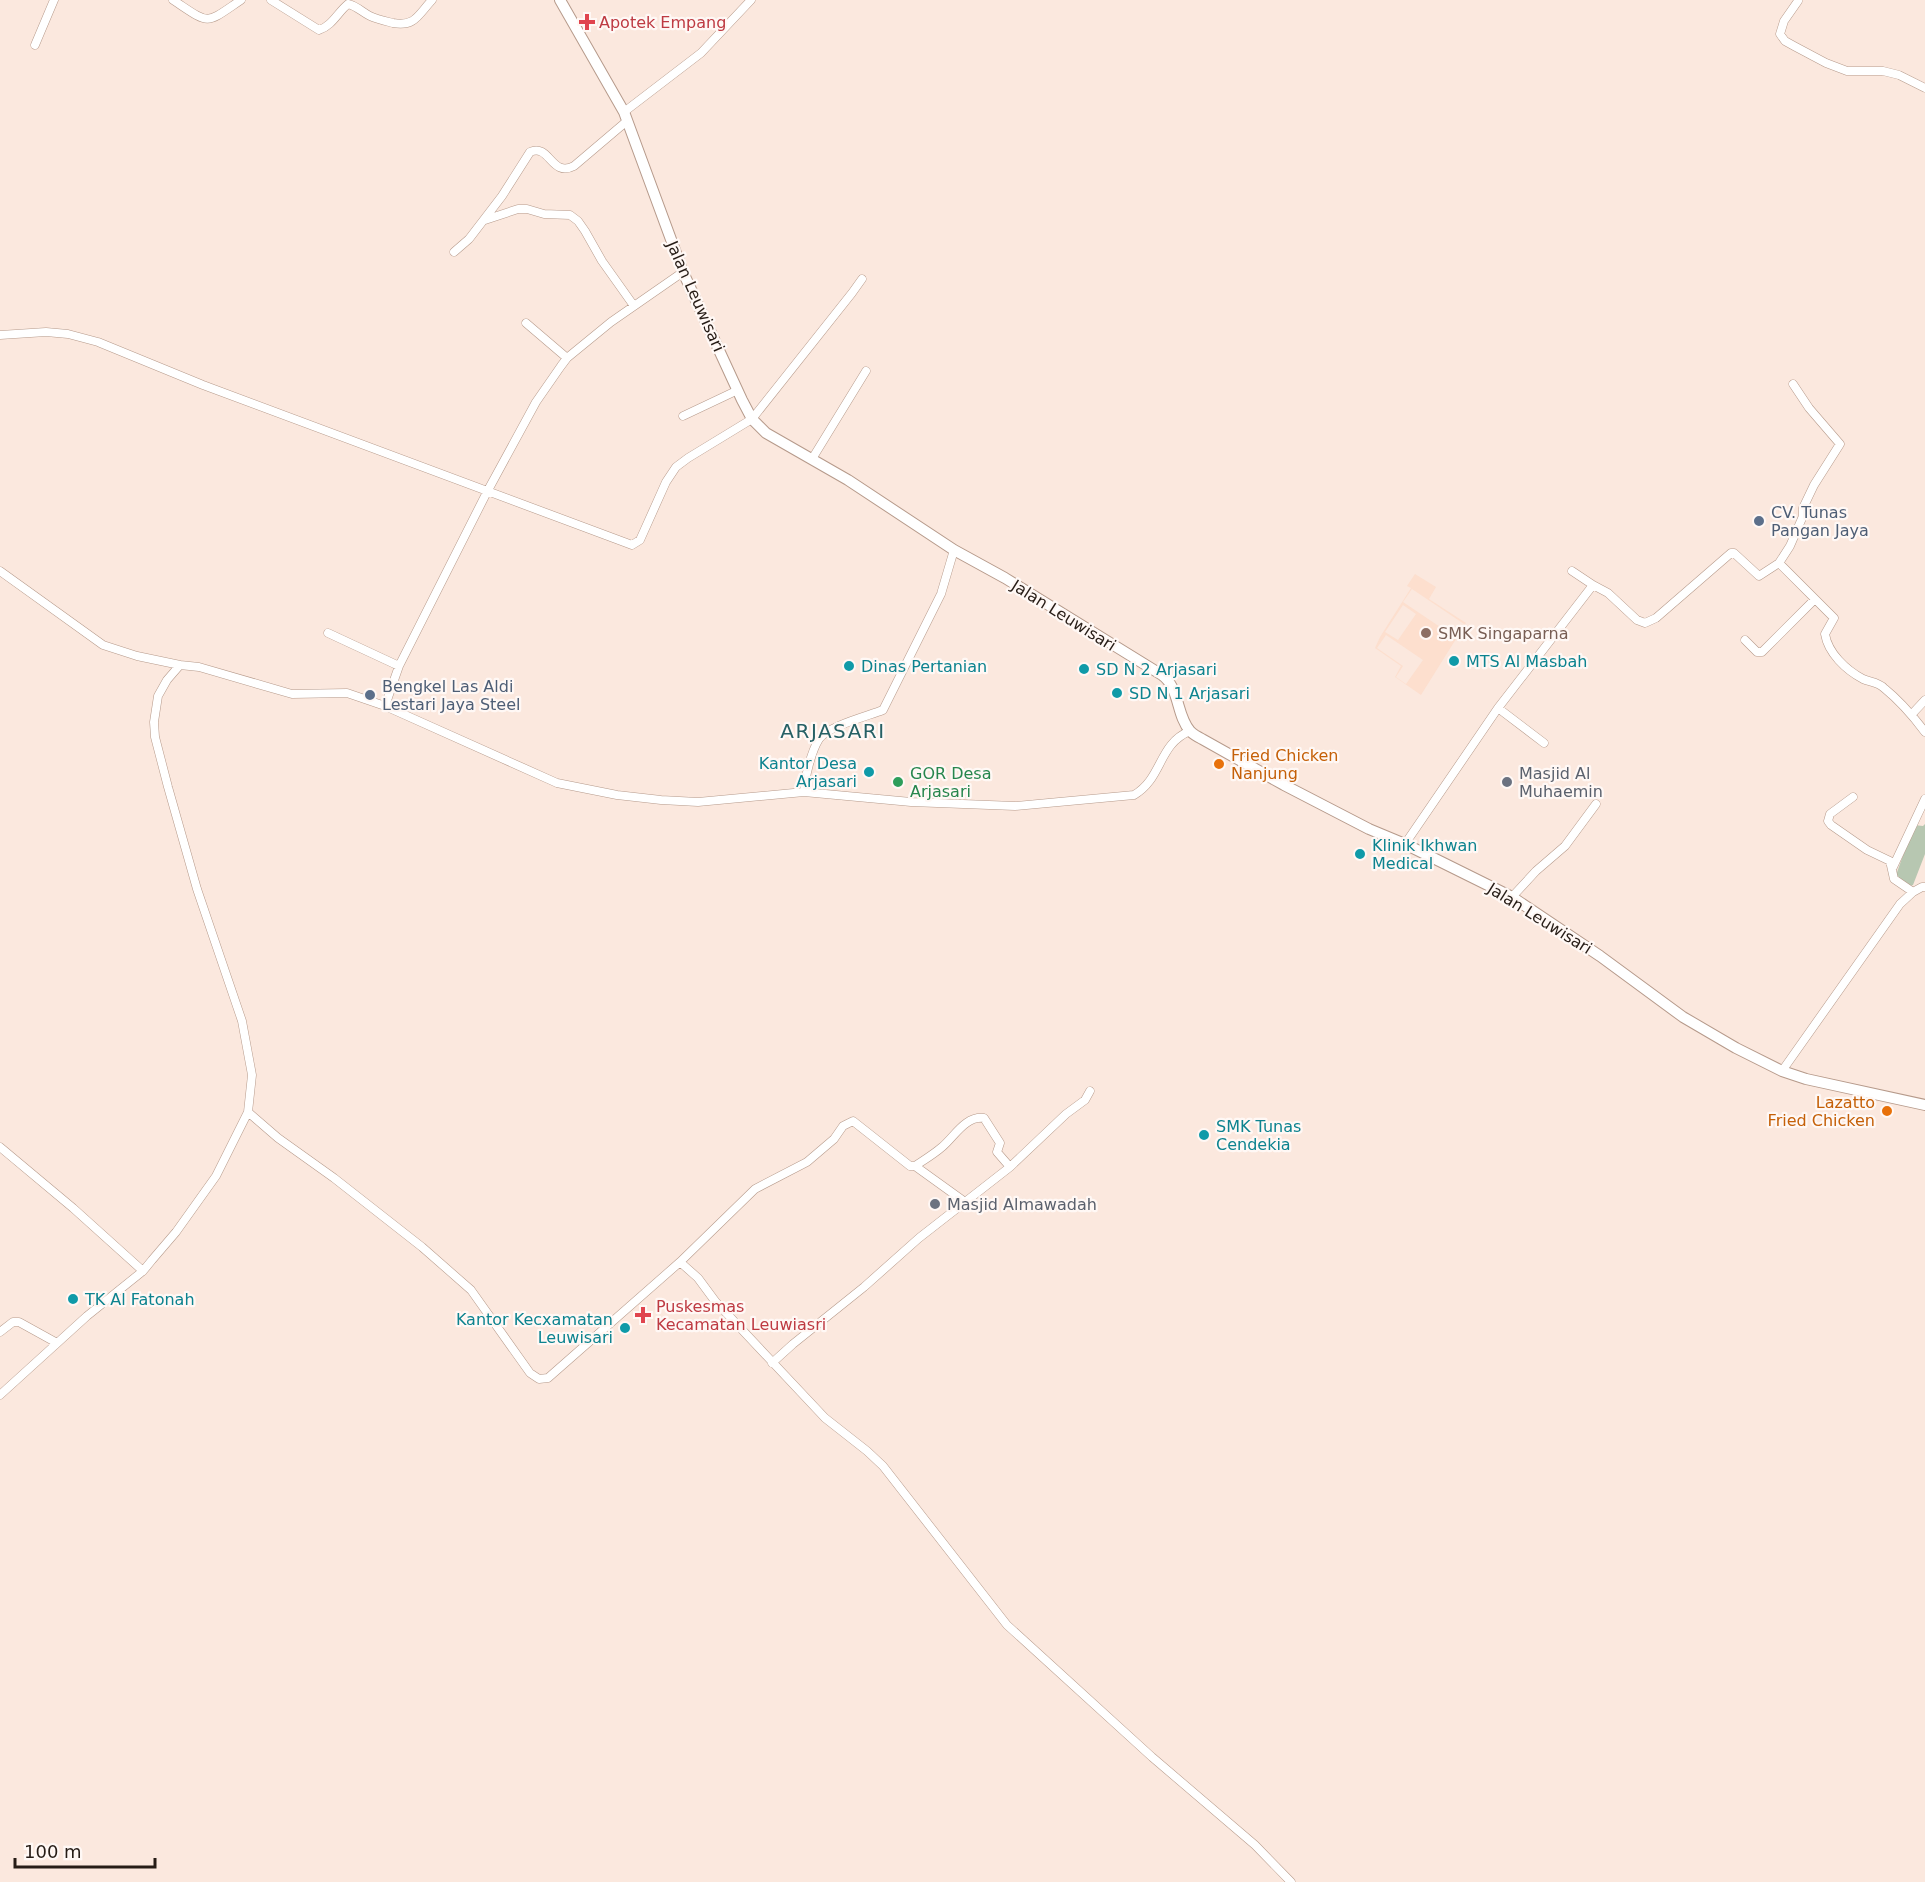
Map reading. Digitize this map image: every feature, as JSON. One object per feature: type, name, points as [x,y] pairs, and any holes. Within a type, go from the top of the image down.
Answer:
[{"type":"main road","name":"Jalan Leuwisari","points":[[560,0],[626,116],[684,272],[752,419],[766,433],[848,480],[954,549],[1005,578],[1168,680],[1190,731],[1202,739],[1369,829],[1405,844],[1512,897],[1600,956],[1683,1017],[1782,1071],[1806,1079],[1925,1105]]},
{"type":"street","points":[[35,45],[54,0]]},
{"type":"street","points":[[173,0],[201,19],[208,20],[214,19],[242,0]]},
{"type":"street","points":[[271,0],[319,30],[331,22],[348,4],[354,5],[371,16],[403,25],[410,23],[432,0]]},
{"type":"street","points":[[454,252],[469,239],[502,196],[530,152],[540,150],[559,167],[568,169],[574,166],[626,116],[701,53],[752,0]]},
{"type":"street","points":[[1798,0],[1784,21],[1780,34],[1785,41],[1826,63],[1847,71],[1882,71],[1899,75],[1925,88]]},
{"type":"street","points":[[483,221],[518,209],[544,214],[570,215],[578,221],[602,261],[634,306]]},
{"type":"street","points":[[386,705],[399,666],[536,402],[567,358],[611,322],[684,272]]},
{"type":"street","points":[[0,335],[46,332],[68,334],[98,342],[203,385],[626,544],[635,544],[640,540],[666,482],[676,467],[752,419],[862,279]]},
{"type":"street","points":[[526,323],[567,358]]},
{"type":"street","points":[[812,459],[866,372]]},
{"type":"street","points":[[1572,571],[1608,593],[1637,620],[1645,623],[1656,618],[1731,553],[1734,553],[1759,576],[1779,563],[1790,546],[1803,516],[1803,508],[1814,485],[1840,444],[1809,408],[1793,384]]},
{"type":"street","points":[[683,416],[738,390]]},
{"type":"street","points":[[804,792],[806,775],[820,738],[834,729],[883,710],[941,594],[954,549]]},
{"type":"street","points":[[1779,563],[1834,618],[1825,634],[1830,651],[1854,674],[1883,686],[1912,714],[1925,732]]},
{"type":"street","points":[[0,571],[102,645],[137,656],[199,667],[291,694],[348,693],[386,705],[518,766],[574,787],[617,795],[684,802],[804,792],[911,802],[1015,806],[1134,795],[1147,785],[1172,742],[1190,731]]},
{"type":"street","points":[[1405,844],[1498,708],[1593,585]]},
{"type":"street","points":[[1746,640],[1757,652],[1762,652],[1815,599]]},
{"type":"street","points":[[328,633],[399,666]]},
{"type":"street","points":[[0,1395],[142,1271],[176,1232],[216,1176],[248,1112],[252,1075],[242,1021],[197,889],[155,737],[154,722],[158,696],[167,680],[180,665]]},
{"type":"street","points":[[1912,714],[1925,700]]},
{"type":"street","points":[[1498,708],[1544,743]]},
{"type":"street","points":[[1853,797],[1830,813],[1828,821],[1867,850],[1887,859],[1893,867]]},
{"type":"street","points":[[1913,892],[1894,879],[1893,867],[1924,799]]},
{"type":"street","points":[[1512,897],[1564,846],[1596,804]]},
{"type":"street","points":[[1782,1071],[1900,904],[1913,892],[1922,886],[1925,887]]},
{"type":"street","points":[[772,1363],[919,1238],[1010,1167],[1066,1114],[1085,1100],[1090,1090]]},
{"type":"street","points":[[248,1112],[278,1138],[334,1178],[422,1247],[471,1290],[530,1373],[539,1379],[548,1378],[561,1368],[588,1341],[680,1262],[755,1189],[807,1162],[834,1138],[843,1126],[853,1121],[910,1166],[915,1166],[966,1202]]},
{"type":"street","points":[[915,1166],[944,1146],[962,1125],[981,1117],[998,1138],[1000,1143],[997,1152],[1010,1167]]},
{"type":"street","points":[[0,1147],[73,1208],[142,1271]]},
{"type":"street","points":[[680,1262],[698,1278],[715,1301],[825,1418],[883,1466],[1007,1625],[1152,1757],[1255,1845],[1291,1882]]},
{"type":"street","points":[[0,1332],[10,1324],[19,1322],[57,1343]]},
{"type":"shaded area","name":"SMK Singaparna","points":[[1415,574],[1436,587],[1429,599],[1466,623],[1421,695],[1395,677],[1401,666],[1375,648],[1411,588],[1407,586]],"holes":[[[1412,589],[1464,624],[1455,637],[1403,602]],[[1403,605],[1416,614],[1398,640],[1385,632]],[[1386,635],[1423,660],[1406,684],[1396,677],[1403,666],[1377,648]]]},
{"type":"green space","points":[[1925,824],[1925,854],[1913,885],[1910,886],[1896,875],[1914,825],[1923,826]]},
{"type":"place","name":"Apotek Empang","points":[[587,22]]},
{"type":"place","name":"CV. Tunas Pangan Jaya","points":[[1759,521]]},
{"type":"place","name":"SMK Singaparna","points":[[1426,633]]},
{"type":"place","name":"MTS Al Masbah","points":[[1454,661]]},
{"type":"place","name":"Dinas Pertanian","points":[[849,666]]},
{"type":"place","name":"SD N 2 Arjasari","points":[[1084,669]]},
{"type":"place","name":"SD N 1 Arjasari","points":[[1117,693]]},
{"type":"place","name":"Bengkel Las Aldi Lestari Jaya Steel","points":[[370,695]]},
{"type":"place","name":"Fried Chicken Nanjung","points":[[1219,764]]},
{"type":"place","name":"Kantor Desa Arjasari","points":[[869,772]]},
{"type":"place","name":"GOR Desa Arjasari","points":[[898,782]]},
{"type":"place","name":"Masjid Al Muhaemin","points":[[1507,782]]},
{"type":"place","name":"Klinik Ikhwan Medical","points":[[1360,854]]},
{"type":"place","name":"Lazatto Fried Chicken","points":[[1887,1111]]},
{"type":"place","name":"SMK Tunas Cendekia","points":[[1204,1135]]},
{"type":"place","name":"Masjid Almawadah","points":[[935,1204]]},
{"type":"place","name":"TK Al Fatonah","points":[[73,1299]]},
{"type":"place","name":"Puskesmas Kecamatan Leuwiasri","points":[[643,1315]]},
{"type":"place","name":"Kantor Kecxamatan Leuwisari","points":[[625,1328]]},
{"type":"district","name":"ARJASARI","points":[[833,731]]}]
